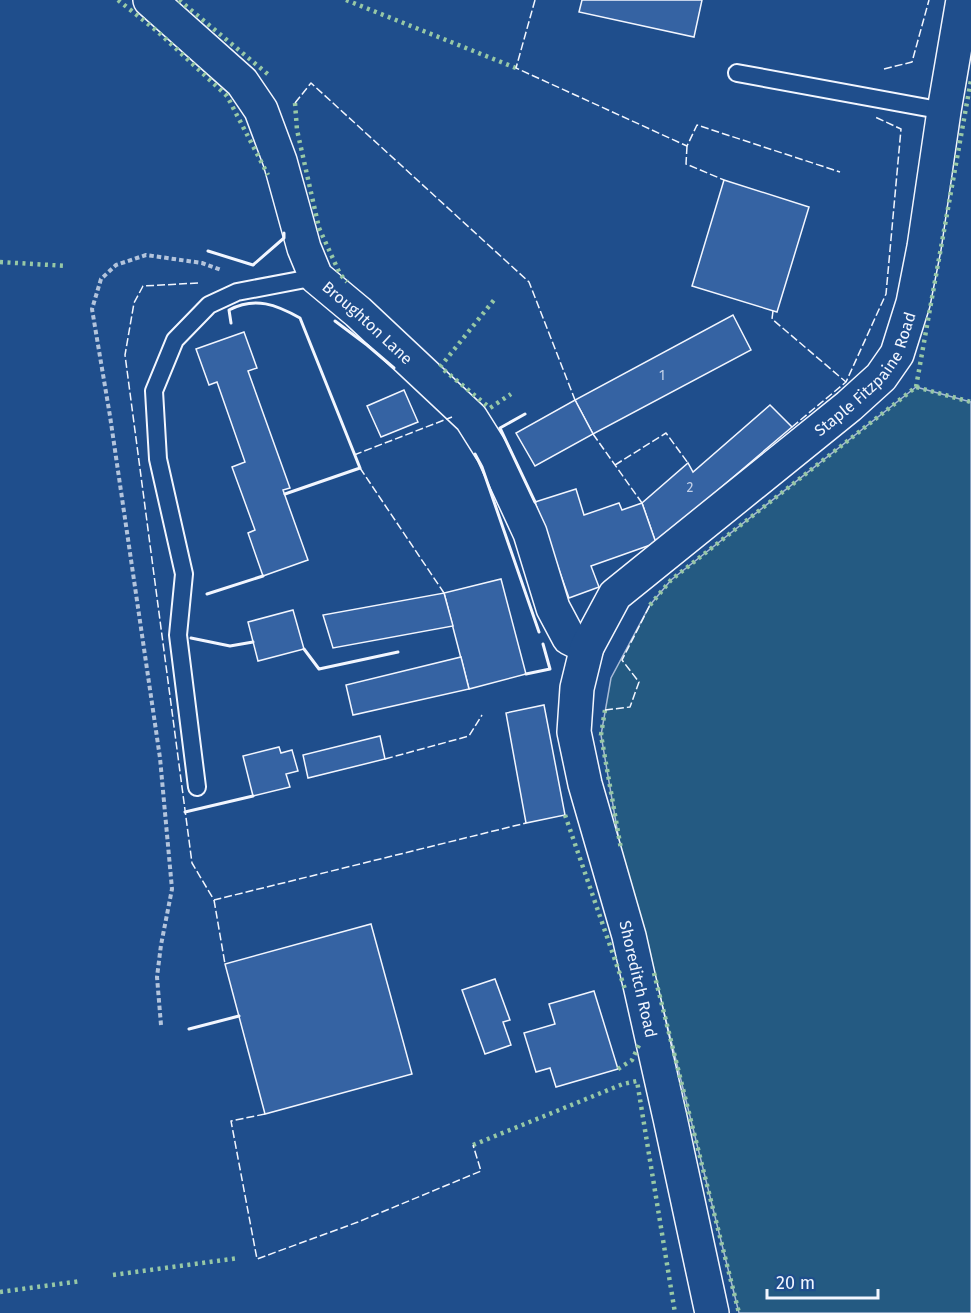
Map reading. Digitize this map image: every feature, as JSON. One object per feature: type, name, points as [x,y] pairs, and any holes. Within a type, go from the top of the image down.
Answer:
[{"type":"street","name":"Broughton Lane","points":[[150,0],[242,82],[261,110],[280,161],[304,248],[316,277],[358,312],[471,418],[493,453],[530,532],[553,608],[569,638],[587,647]]},
{"type":"street","name":"Staple Fitzpaine Road","points":[[587,647],[615,595],[849,406],[881,377],[897,354],[913,303],[924,247],[963,0]]},
{"type":"street","name":"Shoreditch Road","points":[[587,647],[577,688],[574,732],[585,784],[629,936],[712,1313]]},
{"type":"lane","points":[[737,73],[944,111]]},
{"type":"lane","points":[[197,787],[178,635],[184,574],[158,459],[154,391],[175,340],[209,305],[237,292],[316,277]]},
{"type":"path","points":[[161,1025],[157,977],[172,889],[160,759],[110,416],[92,309],[101,279],[116,265],[146,255],[202,263],[232,273],[252,289]]},
{"type":"shaded area","points":[[916,387],[971,402],[971,1313],[739,1313],[661,1000],[621,852],[601,735],[611,678],[650,605],[671,580]]},
{"type":"building","points":[[582,0],[702,0],[694,37],[579,12]]},
{"type":"building","points":[[724,180],[809,207],[777,312],[692,286]]},
{"type":"building","points":[[733,315],[751,350],[593,434],[575,400]]},
{"type":"building","points":[[244,332],[257,368],[248,371],[290,488],[283,490],[308,560],[263,576],[248,533],[255,530],[232,467],[245,462],[217,382],[209,385],[196,349]]},
{"type":"building","points":[[404,390],[418,422],[381,437],[367,406]]},
{"type":"building","points":[[575,400],[593,434],[535,466],[516,433]]},
{"type":"building","points":[[770,405],[792,427],[656,543],[642,503],[688,463],[693,472]]},
{"type":"building","points":[[576,489],[584,515],[619,503],[622,510],[642,503],[656,543],[591,566],[599,587],[569,598],[535,502]]},
{"type":"building","points":[[501,579],[526,674],[469,689],[444,593]]},
{"type":"building","points":[[444,593],[453,626],[333,648],[323,615]]},
{"type":"building","points":[[293,610],[304,649],[258,661],[248,622]]},
{"type":"building","points":[[461,657],[469,689],[353,715],[346,685]]},
{"type":"building","points":[[544,705],[565,815],[526,823],[506,713]]},
{"type":"building","points":[[380,736],[385,759],[308,778],[303,755]]},
{"type":"building","points":[[279,747],[281,753],[292,750],[298,771],[286,774],[290,787],[253,796],[243,756]]},
{"type":"building","points":[[371,924],[412,1074],[265,1114],[225,964]]},
{"type":"building","points":[[495,979],[510,1020],[503,1022],[511,1045],[485,1054],[462,990]]},
{"type":"building","points":[[594,991],[618,1069],[556,1087],[550,1068],[536,1072],[524,1033],[555,1024],[549,1004]]},
{"type":"hedge","points":[[118,0],[158,32],[227,96],[268,175]]},
{"type":"hedge","points":[[179,0],[270,76]]},
{"type":"hedge","points":[[346,0],[516,68]]},
{"type":"hedge","points":[[916,387],[971,80]]},
{"type":"hedge","points":[[295,103],[297,130],[319,228],[340,274],[347,282]]},
{"type":"hedge","points":[[0,262],[67,266]]},
{"type":"hedge","points":[[440,367],[494,300]]},
{"type":"hedge","points":[[444,370],[490,408],[511,394]]},
{"type":"hedge","points":[[650,605],[671,580],[916,387],[971,402]]},
{"type":"hedge","points":[[605,710],[601,735],[621,849]]},
{"type":"hedge","points":[[565,815],[625,989]]},
{"type":"hedge","points":[[654,973],[739,1313]]},
{"type":"hedge","points":[[618,1069],[632,1060],[639,1045]]},
{"type":"hedge","points":[[473,1145],[623,1084],[637,1081],[675,1313]]},
{"type":"hedge","points":[[113,1275],[239,1258]]},
{"type":"hedge","points":[[0,1292],[81,1281]]},
{"type":"fence","points":[[535,0],[516,68],[687,146],[697,125],[840,172]]},
{"type":"fence","points":[[884,69],[912,62],[929,0]]},
{"type":"fence","points":[[295,103],[311,83],[529,282],[575,400]]},
{"type":"fence","points":[[792,427],[846,382],[886,294],[901,129],[875,117]]},
{"type":"fence","points":[[687,146],[686,164],[724,180]]},
{"type":"fence","points":[[198,283],[143,286],[134,303],[125,355],[192,863],[214,900],[526,823]]},
{"type":"fence","points":[[773,311],[772,319],[846,382]]},
{"type":"fence","points":[[354,455],[452,417]]},
{"type":"fence","points":[[615,465],[666,433],[688,463]]},
{"type":"fence","points":[[593,434],[642,503]]},
{"type":"fence","points":[[360,468],[444,593]]},
{"type":"fence","points":[[605,710],[630,707],[639,682],[622,660],[650,605]]},
{"type":"fence","points":[[385,759],[469,736],[482,715]]},
{"type":"fence","points":[[214,900],[225,964]]},
{"type":"fence","points":[[265,1114],[231,1121],[257,1259],[358,1222],[481,1171],[473,1145]]},
{"type":"wall","points":[[208,251],[253,265],[284,238],[284,233]]},
{"type":"wall","points":[[231,323],[229,310],[257,303],[283,309],[300,318],[360,468],[285,494]]},
{"type":"wall","points":[[335,321],[394,368]]},
{"type":"wall","points":[[525,414],[500,428],[535,502]]},
{"type":"wall","points":[[475,454],[482,467],[539,632]]},
{"type":"wall","points":[[207,594],[263,576]]},
{"type":"wall","points":[[191,638],[230,646],[253,642]]},
{"type":"wall","points":[[526,674],[550,669],[543,644]]},
{"type":"wall","points":[[304,649],[319,669],[398,652]]},
{"type":"wall","points":[[185,812],[253,796]]},
{"type":"wall","points":[[189,1029],[239,1016]]}]
